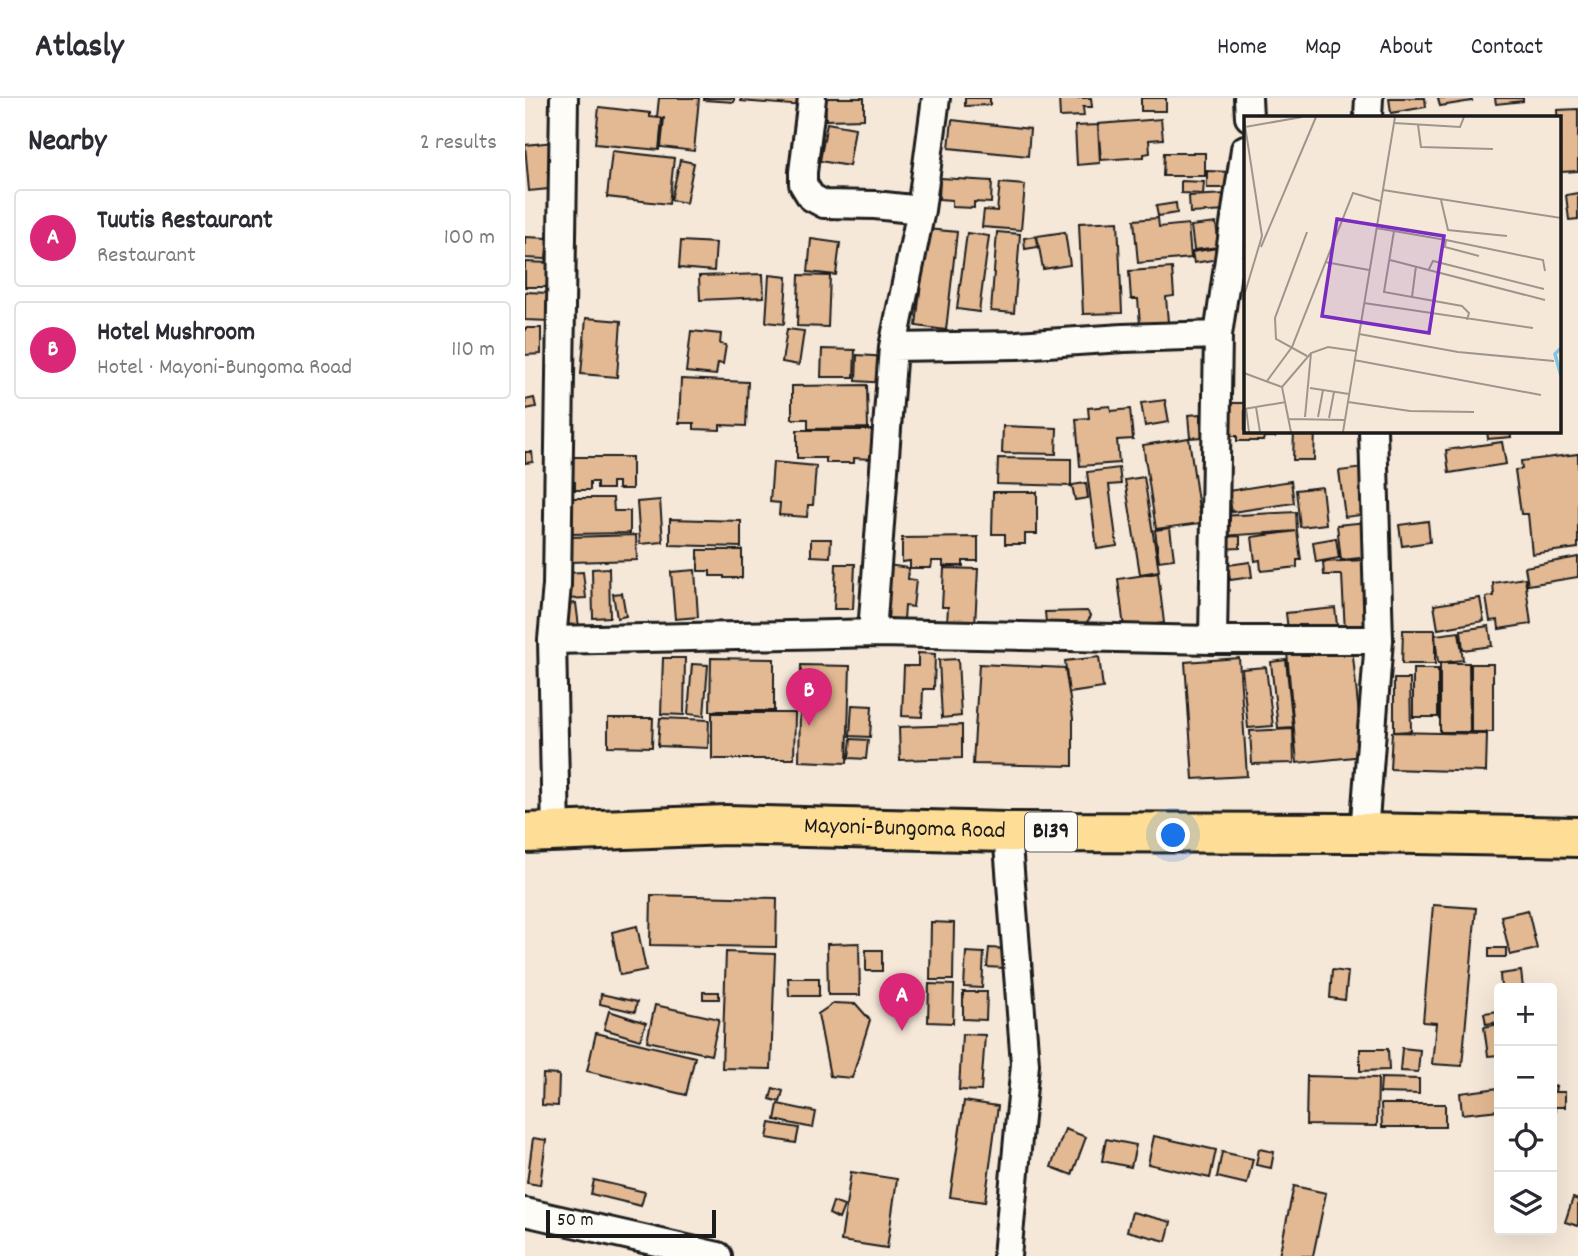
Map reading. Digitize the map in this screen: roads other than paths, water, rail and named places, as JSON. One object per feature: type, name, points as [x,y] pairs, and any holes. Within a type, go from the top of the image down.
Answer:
[{"type":"main road","name":"Mayoni-Bungoma Road","points":[[540,834],[726,825],[1007,832],[1364,833],[1578,837]]},
{"type":"street","points":[[540,834],[557,585],[564,98]]},
{"type":"street","points":[[811,98],[803,172],[803,184],[811,197],[824,204],[875,205],[922,210]]},
{"type":"street","points":[[871,633],[893,347],[922,210],[936,98]]},
{"type":"street","points":[[1248,98],[1249,116]]},
{"type":"street","points":[[1368,116],[1369,98]]},
{"type":"street","points":[[1213,640],[1218,335],[1244,156]]},
{"type":"street","points":[[893,347],[1017,345],[1218,335]]},
{"type":"street","points":[[1364,833],[1379,640],[1373,432]]},
{"type":"street","points":[[552,640],[871,633],[1213,640],[1379,640]]},
{"type":"street","points":[[1007,832],[1025,1064],[1007,1256]]},
{"type":"street","points":[[525,1212],[717,1256]]},
{"type":"place","name":"Hotel Mushroom","points":[[809,726]]},
{"type":"place","name":"Tuutis Restaurant","points":[[902,1031]]}]
